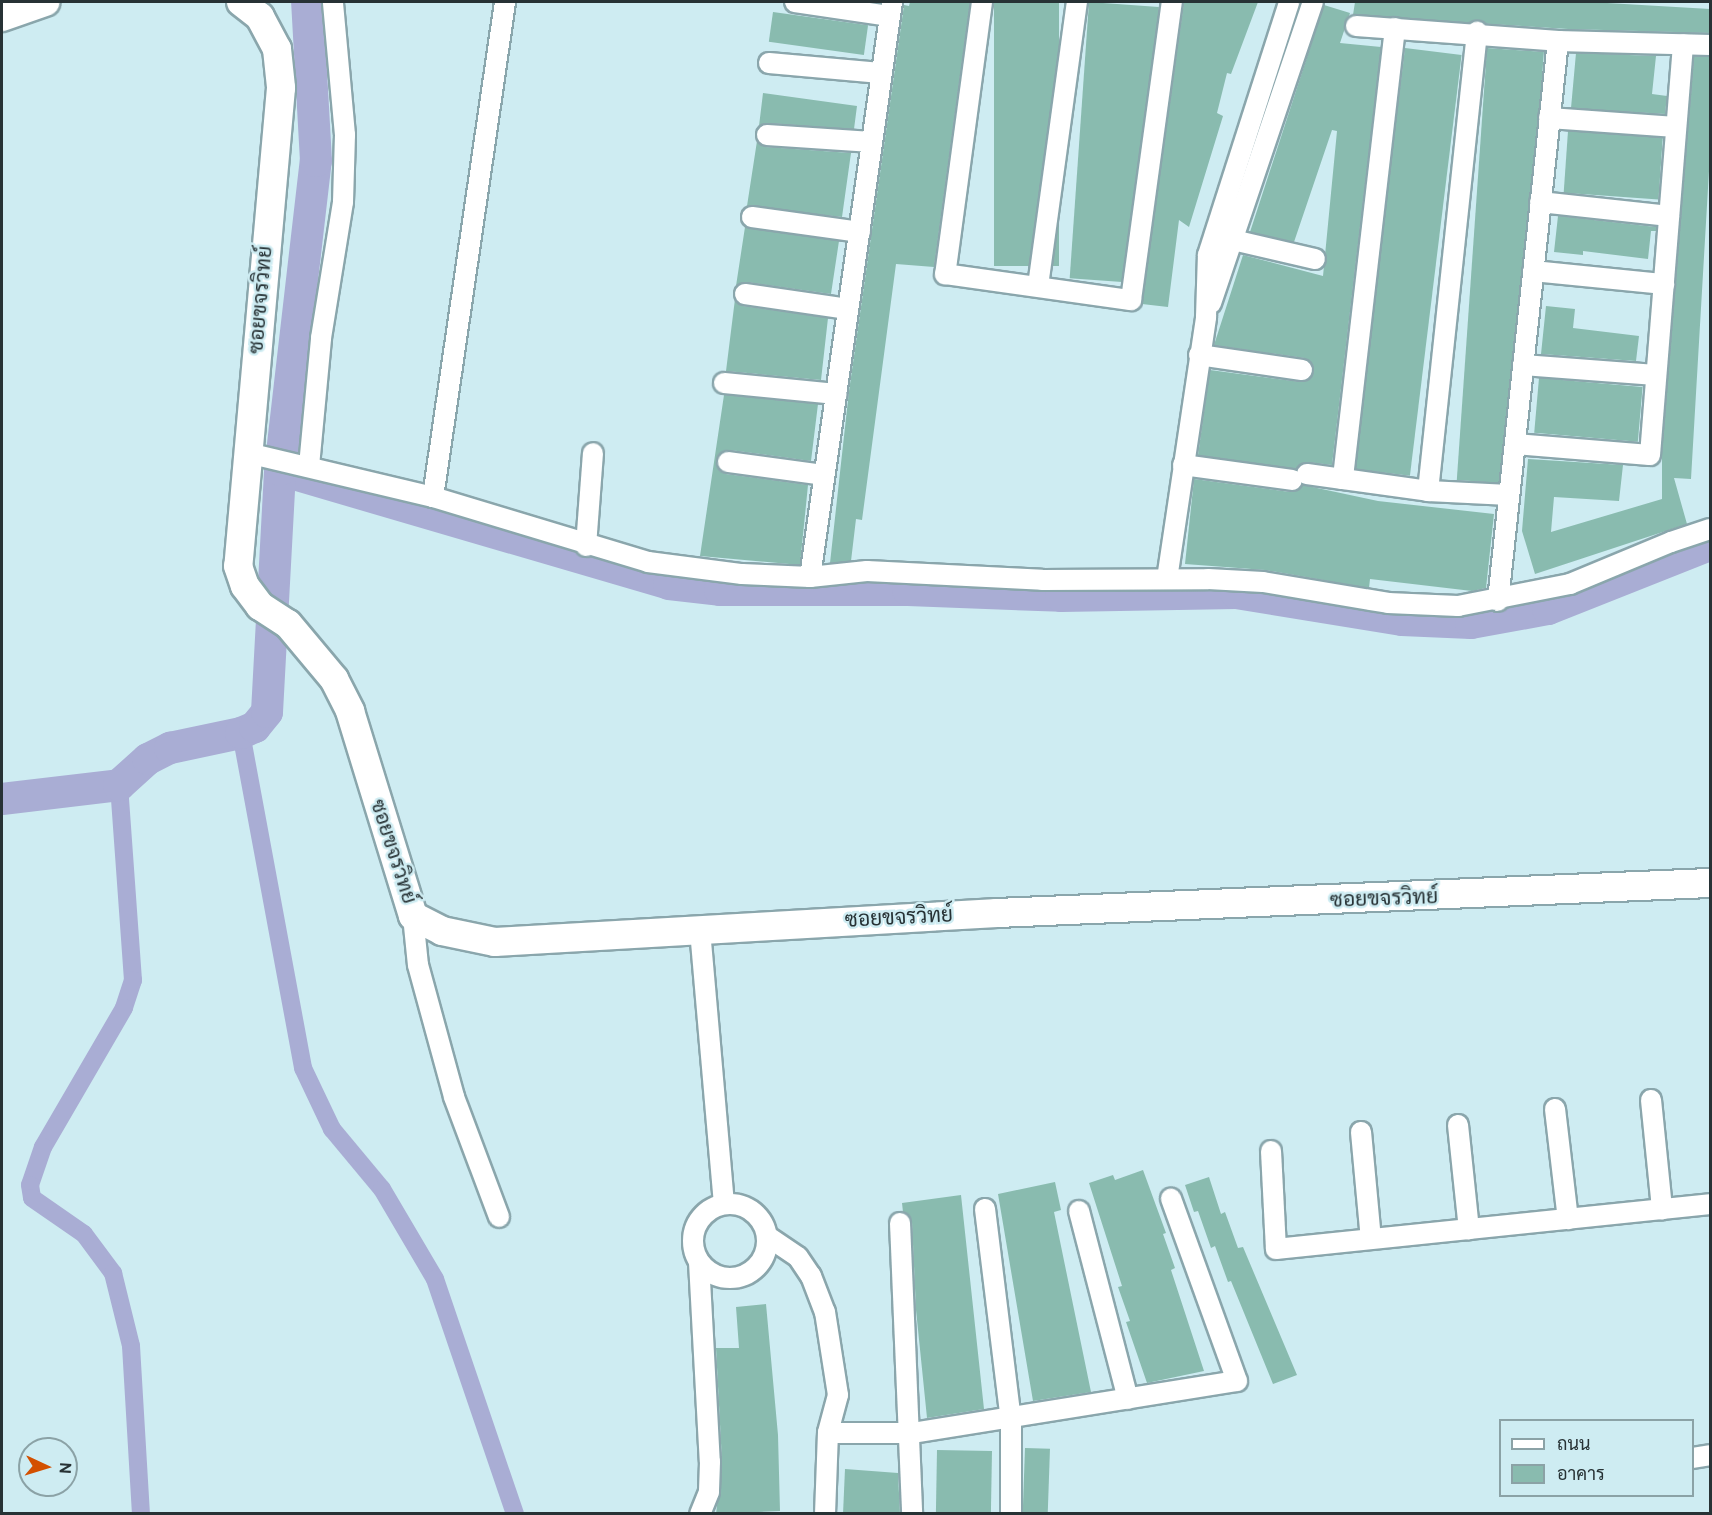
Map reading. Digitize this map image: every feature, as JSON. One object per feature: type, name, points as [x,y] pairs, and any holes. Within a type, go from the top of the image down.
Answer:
[{"type":"street","points":[[2,17],[45,2]]},
{"type":"street","name":"ซอยขจรวิทย์","points":[[241,2],[260,17],[277,49],[280,88],[256,455],[238,566],[245,586],[260,606],[288,624],[334,679],[350,711],[413,916],[442,931],[495,942],[700,930],[1710,883]]},
{"type":"street","points":[[309,466],[321,338],[343,202],[345,135],[333,2]]},
{"type":"street","points":[[433,497],[505,2]]},
{"type":"street","points":[[795,2],[891,9],[810,577]]},
{"type":"street","points":[[982,2],[945,274],[1131,300],[1172,2]]},
{"type":"street","points":[[1038,286],[1077,2]]},
{"type":"street","points":[[1167,579],[1206,317],[1209,255],[1289,2]]},
{"type":"street","points":[[1206,317],[1313,2]]},
{"type":"street","points":[[1356,26],[1477,32],[1558,40],[1710,45]]},
{"type":"street","points":[[1343,479],[1395,28]]},
{"type":"street","points":[[1428,491],[1477,32]]},
{"type":"street","points":[[1498,601],[1558,40]]},
{"type":"street","points":[[1515,444],[1650,455],[1683,44]]},
{"type":"street","points":[[769,63],[881,73]]},
{"type":"street","points":[[1549,118],[1676,127]]},
{"type":"street","points":[[766,135],[872,142]]},
{"type":"street","points":[[1540,202],[1669,216]]},
{"type":"street","points":[[752,217],[860,232]]},
{"type":"street","points":[[1233,240],[1315,259]]},
{"type":"street","points":[[1533,271],[1664,284]]},
{"type":"street","points":[[745,294],[848,309]]},
{"type":"street","points":[[1199,355],[1302,370]]},
{"type":"street","points":[[1523,365],[1656,375]]},
{"type":"street","points":[[724,383],[836,394]]},
{"type":"street","points":[[586,546],[593,453]]},
{"type":"street","points":[[256,455],[433,497],[586,546],[700,571],[810,577],[867,571],[1042,580],[1167,579],[1263,582],[1388,603],[1458,606],[1498,601],[1570,585],[1671,542],[1710,530]]},
{"type":"street","points":[[728,462],[824,475]]},
{"type":"street","points":[[1183,465],[1299,477],[1343,479],[1428,491],[1509,495]]},
{"type":"street","points":[[413,916],[418,965],[454,1097],[499,1216]]},
{"type":"street","points":[[700,930],[724,1204]]},
{"type":"street","points":[[1651,1100],[1662,1209]]},
{"type":"street","points":[[1555,1109],[1568,1219]]},
{"type":"street","points":[[1458,1125],[1469,1229]]},
{"type":"street","points":[[1361,1132],[1371,1239]]},
{"type":"street","points":[[1270,1151],[1276,1249],[1710,1204]]},
{"type":"street","points":[[828,1433],[912,1433],[1011,1420],[1237,1381],[1171,1199]]},
{"type":"street","points":[[700,1514],[709,1492],[711,1462],[699,1262],[693,1244],[696,1226],[703,1215],[724,1204],[747,1208],[757,1215],[767,1236],[798,1257],[811,1276],[825,1312],[837,1395],[828,1433],[825,1514]]},
{"type":"street","points":[[984,1209],[1011,1420],[1011,1514]]},
{"type":"street","points":[[1079,1211],[1128,1399]]},
{"type":"street","points":[[900,1223],[912,1433],[912,1514]]},
{"type":"street","points":[[699,1262],[720,1277],[744,1276],[763,1259],[767,1236]]},
{"type":"street","points":[[1694,1458],[1710,1455]]},
{"type":"building","points":[[910,2],[970,2],[934,267],[896,264],[862,520],[856,519],[851,561],[830,563],[849,391],[904,5],[909,6]]},
{"type":"building","points":[[994,2],[1059,2],[1059,266],[994,266]]},
{"type":"building","points":[[1089,2],[1159,7],[1140,283],[1070,278]]},
{"type":"building","points":[[1184,2],[1258,2],[1231,74],[1227,73],[1217,113],[1223,116],[1189,227],[1179,220],[1168,307],[1142,304]]},
{"type":"building","points":[[1355,2],[1590,2],[1710,9],[1710,33],[1568,29],[1353,15]]},
{"type":"building","points":[[1324,5],[1350,13],[1340,43],[1381,47],[1332,465],[1308,462],[1296,469],[1198,455],[1210,370],[1301,382],[1314,372],[1313,365],[1304,358],[1214,345],[1243,255],[1323,276],[1337,131],[1332,130],[1294,242],[1250,232]]},
{"type":"building","points":[[773,12],[868,25],[864,55],[769,42]]},
{"type":"building","points":[[1405,48],[1462,55],[1410,476],[1353,469]]},
{"type":"building","points":[[1487,48],[1544,52],[1514,484],[1457,480]]},
{"type":"building","points":[[1576,53],[1656,56],[1652,94],[1667,96],[1665,114],[1571,108]]},
{"type":"building","points":[[1694,57],[1710,57],[1710,154],[1691,479],[1674,478],[1687,524],[1535,574],[1522,531],[1528,459],[1623,465],[1619,501],[1554,497],[1551,532],[1662,499],[1662,453]]},
{"type":"building","points":[[763,93],[857,106],[854,129],[768,123],[759,126]]},
{"type":"building","points":[[1568,131],[1663,138],[1658,199],[1564,193]]},
{"type":"building","points":[[757,141],[766,147],[851,153],[842,217],[747,206]]},
{"type":"building","points":[[1558,216],[1656,227],[1656,231],[1651,231],[1648,259],[1583,251],[1583,255],[1554,252]]},
{"type":"building","points":[[745,227],[839,241],[831,294],[747,282],[736,286]]},
{"type":"building","points":[[735,299],[743,306],[828,318],[821,380],[726,371]]},
{"type":"building","points":[[1546,306],[1575,309],[1573,328],[1639,336],[1636,361],[1541,354]]},
{"type":"building","points":[[1539,378],[1643,387],[1638,442],[1534,433]]},
{"type":"building","points":[[724,395],[818,404],[811,461],[730,450],[719,454],[716,461],[720,471],[726,474],[808,485],[800,565],[700,556]]},
{"type":"building","points":[[1194,479],[1290,492],[1303,485],[1378,501],[1494,514],[1486,588],[1472,591],[1370,579],[1369,588],[1265,570],[1185,564]]},
{"type":"building","points":[[1143,1170],[1166,1233],[1163,1234],[1175,1268],[1171,1270],[1204,1371],[1147,1383],[1126,1322],[1130,1321],[1118,1287],[1122,1286],[1089,1183],[1113,1175],[1115,1180]]},
{"type":"building","points":[[1209,1177],[1221,1214],[1225,1212],[1238,1248],[1243,1247],[1297,1375],[1273,1384],[1231,1281],[1228,1282],[1215,1246],[1211,1248],[1198,1211],[1194,1212],[1185,1185]]},
{"type":"building","points":[[1055,1182],[1061,1210],[1054,1212],[1091,1392],[1033,1401],[998,1194]]},
{"type":"building","points":[[961,1195],[984,1409],[927,1418],[916,1310],[912,1222],[903,1212],[902,1203]]},
{"type":"building","points":[[766,1304],[778,1435],[780,1511],[716,1514],[722,1462],[716,1348],[739,1348],[736,1307]]},
{"type":"building","points":[[1025,1448],[1050,1449],[1048,1514],[1023,1514]]},
{"type":"building","points":[[937,1450],[992,1451],[991,1514],[936,1514]]},
{"type":"building","points":[[845,1469],[898,1473],[900,1514],[843,1514]]},
{"type":"waterway","points":[[2,799],[119,785],[148,759],[170,748],[241,733],[255,727],[267,712],[280,470],[316,161],[307,2]]},
{"type":"waterway","points":[[280,470],[669,584],[720,590],[908,590],[1061,596],[1236,593],[1402,620],[1471,623],[1548,609],[1710,545]]},
{"type":"waterway","points":[[241,733],[303,1068],[332,1129],[382,1189],[435,1279],[515,1514]]},
{"type":"waterway","points":[[119,785],[133,980],[124,1008],[43,1147],[30,1185],[32,1198],[84,1234],[113,1273],[131,1346],[141,1514]]}]
